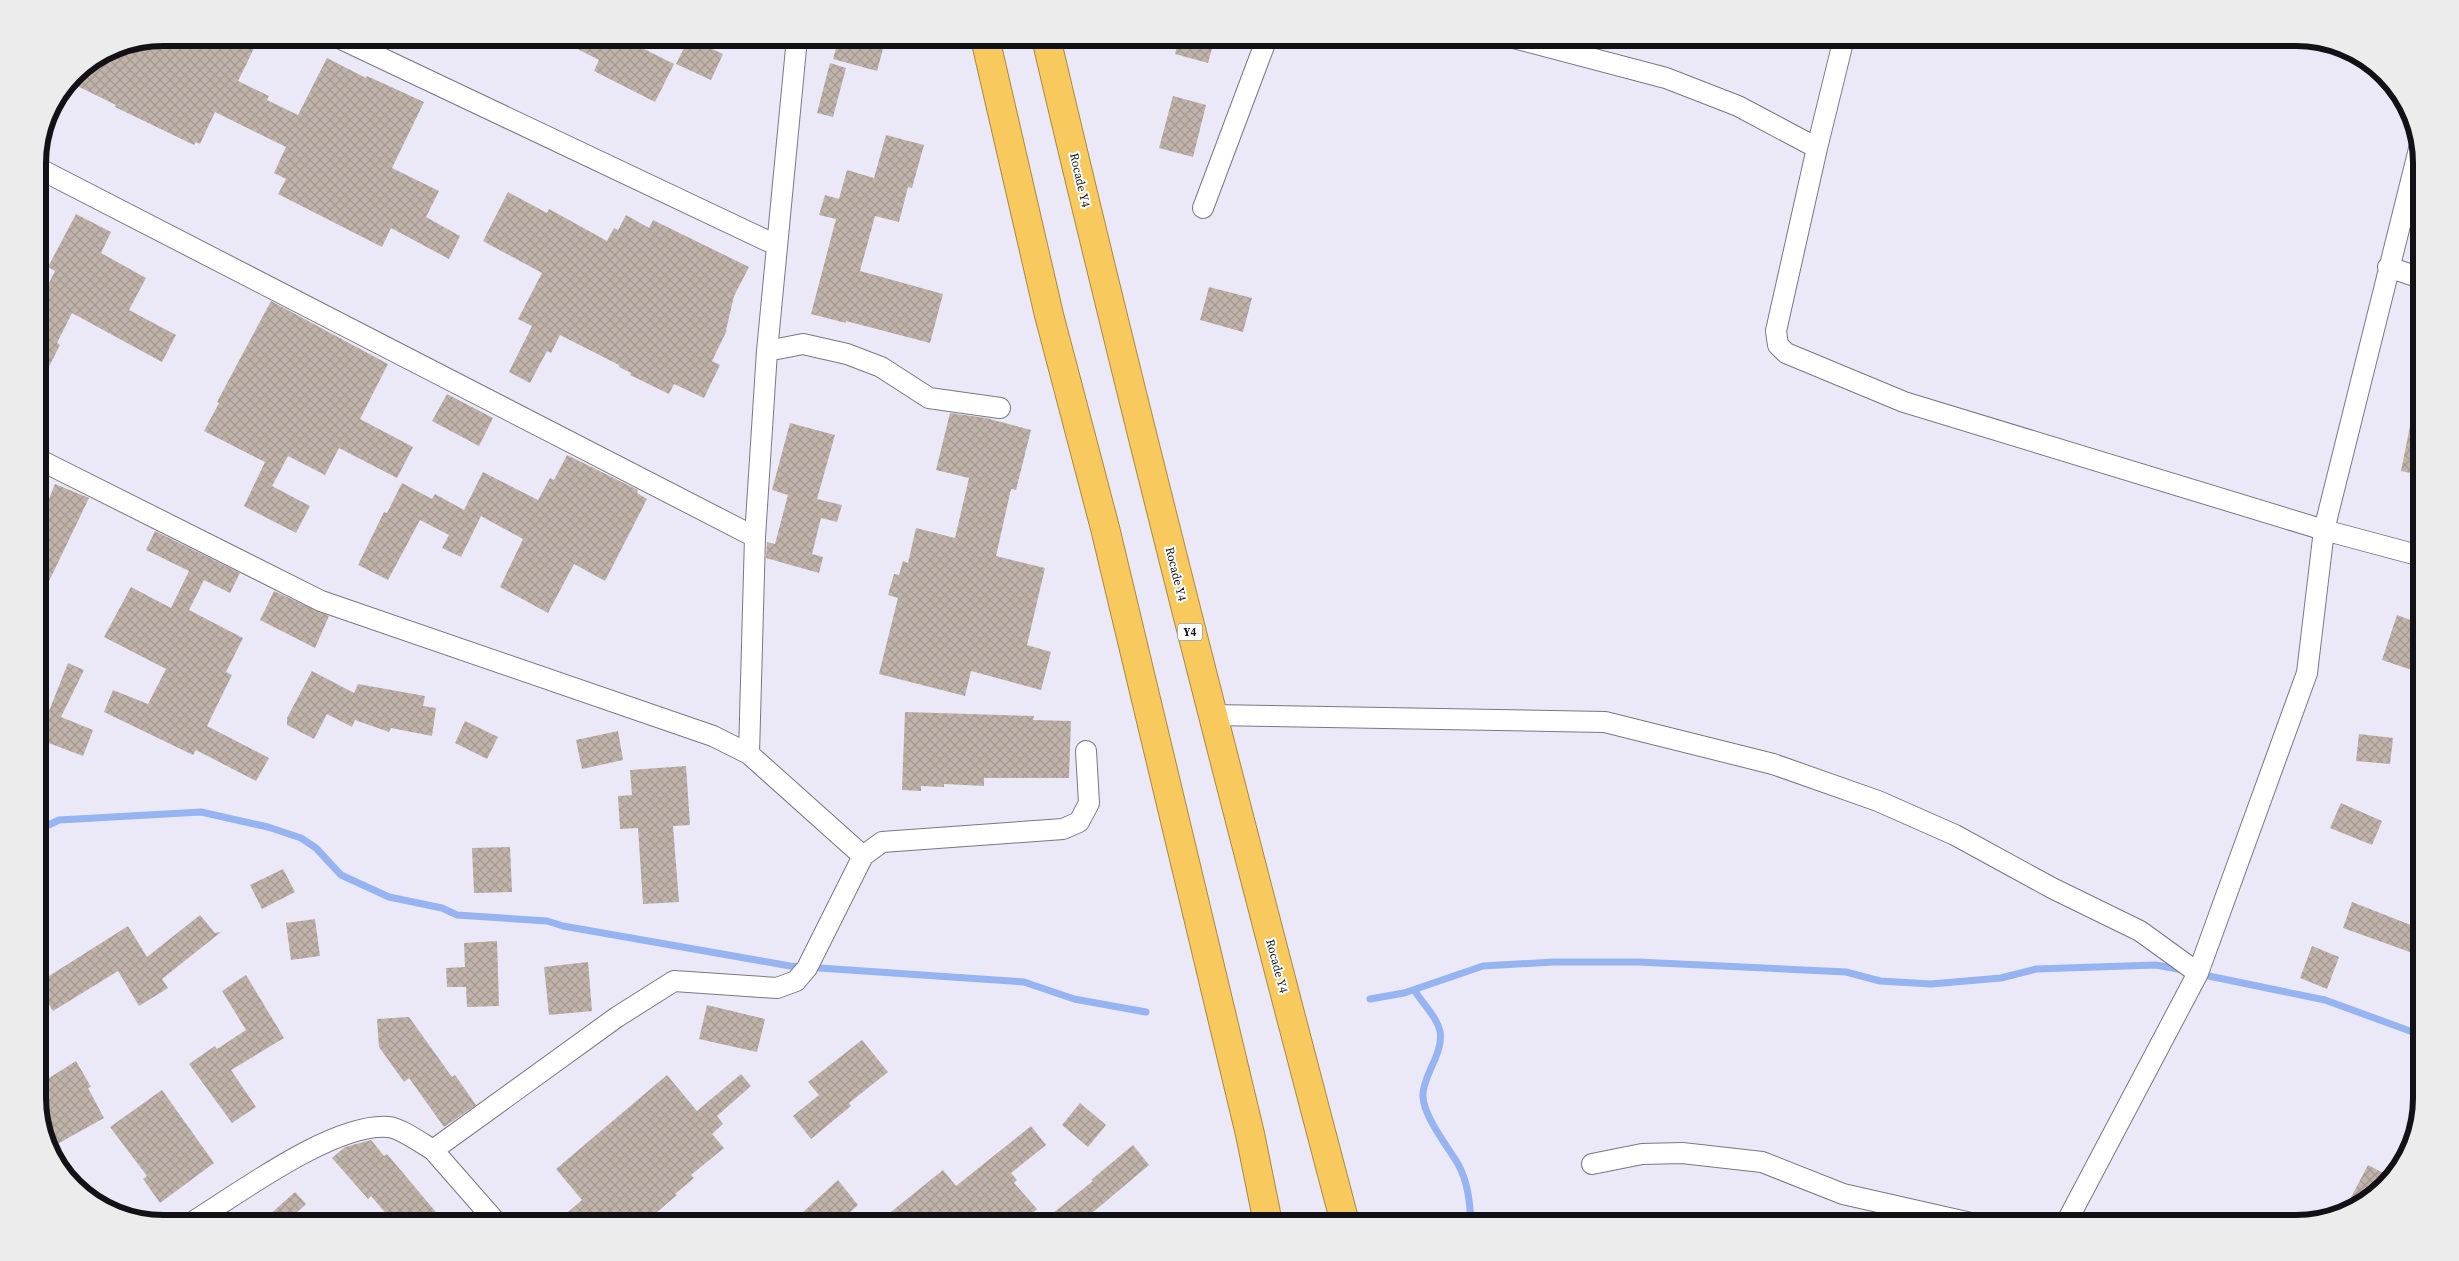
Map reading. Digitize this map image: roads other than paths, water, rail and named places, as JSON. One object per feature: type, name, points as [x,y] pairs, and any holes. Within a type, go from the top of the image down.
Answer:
[{"type":"highway","points":[[987,47],[1049,315],[1107,537],[1243,1106],[1266,1215]]},
{"type":"highway","name":"Rocade Y4","points":[[1048,47],[1108,302],[1211,715],[1342,1215]]},
{"type":"street","points":[[1203,208],[1264,46]]},
{"type":"street","points":[[1546,46],[1666,78],[1738,106],[1817,148]]},
{"type":"street","points":[[1842,46],[1776,331],[1778,345],[1786,353],[1904,402],[2324,530],[2412,554]]},
{"type":"street","points":[[358,47],[776,245]]},
{"type":"street","points":[[749,754],[755,537],[767,351],[796,47]]},
{"type":"street","points":[[47,173],[755,537]]},
{"type":"street","points":[[2071,1215],[2198,973],[2307,673],[2324,530],[2412,176]]},
{"type":"street","points":[[2388,267],[2412,275]]},
{"type":"street","points":[[767,351],[803,344],[847,354],[881,366],[929,398],[1000,408]]},
{"type":"street","points":[[47,464],[322,601],[713,736],[749,754],[863,856]]},
{"type":"street","points":[[1211,715],[1605,722],[1773,764],[1878,801],[1955,835],[2052,888],[2140,931],[2198,973]]},
{"type":"street","points":[[433,1150],[617,1016],[674,981],[777,988],[796,981],[807,968],[863,856],[882,842],[1063,829],[1079,822],[1089,803],[1086,751]]},
{"type":"street","points":[[205,1215],[312,1147],[356,1131],[390,1127],[433,1150],[489,1215]]},
{"type":"street","points":[[1592,1164],[1642,1154],[1682,1153],[1762,1162],[1843,1194],[1933,1215]]},
{"type":"waterway","points":[[47,826],[59,820],[201,812],[268,827],[301,838],[316,848],[341,875],[389,897],[442,908],[457,915],[547,921],[563,926],[790,966],[1024,982],[1074,999],[1146,1012]]},
{"type":"waterway","points":[[1370,999],[1404,993],[1483,966],[1554,962],[1638,962],[1846,972],[1880,981],[1931,984],[2001,978],[2036,969],[2156,965],[2183,970]]},
{"type":"waterway","points":[[2199,974],[2325,1000],[2413,1032]]},
{"type":"waterway","points":[[1414,990],[1435,1019],[1439,1026],[1440,1034],[1437,1055],[1424,1086],[1424,1105],[1427,1114],[1458,1164],[1464,1178],[1470,1215]]}]
